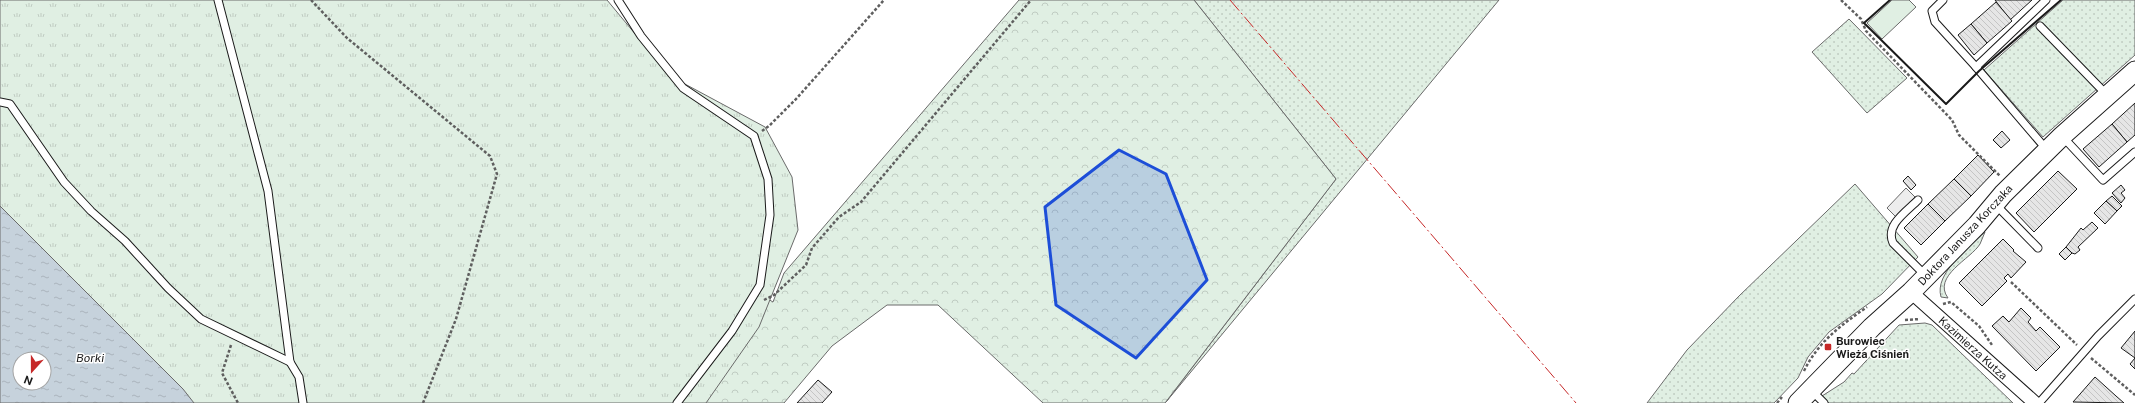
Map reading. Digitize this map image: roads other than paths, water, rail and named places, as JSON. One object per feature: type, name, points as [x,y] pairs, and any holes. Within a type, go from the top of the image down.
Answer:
[{"type":"street","name":"Doktora Janusza Korczaka","points":[[1799,391],[1911,292],[1976,225],[1995,203],[2062,136],[2135,71]]},
{"type":"street","name":"Kazimierza Kutza","points":[[1911,292],[2035,403]]},
{"type":"lane","points":[[218,0],[268,191],[290,362],[299,377],[303,403]]},
{"type":"lane","points":[[618,0],[641,36],[683,88],[754,136],[768,179],[770,215],[760,285],[754,298],[732,331],[677,403]]},
{"type":"lane","points":[[1943,0],[1932,11],[1935,22],[2048,150]]},
{"type":"lane","points":[[1976,67],[2046,0]]},
{"type":"lane","points":[[2040,26],[2107,95]]},
{"type":"lane","points":[[0,102],[10,104],[64,182],[91,211],[125,241],[168,288],[201,318],[290,362]]},
{"type":"lane","points":[[2062,136],[2103,180],[2135,152]]},
{"type":"lane","points":[[1918,200],[1897,220],[1891,230],[1891,237],[1893,243],[1927,276]]},
{"type":"lane","points":[[1995,203],[2038,248]]},
{"type":"lane","points":[[2039,403],[2084,352],[2135,299]]},
{"type":"lane","points":[[1799,391],[1824,403]]},
{"type":"water","name":"Borki","points":[[0,206],[183,389],[194,403],[0,403]]},
{"type":"place","name":"Burowiec Wieża Ciśnień","points":[[1828,347]]}]
